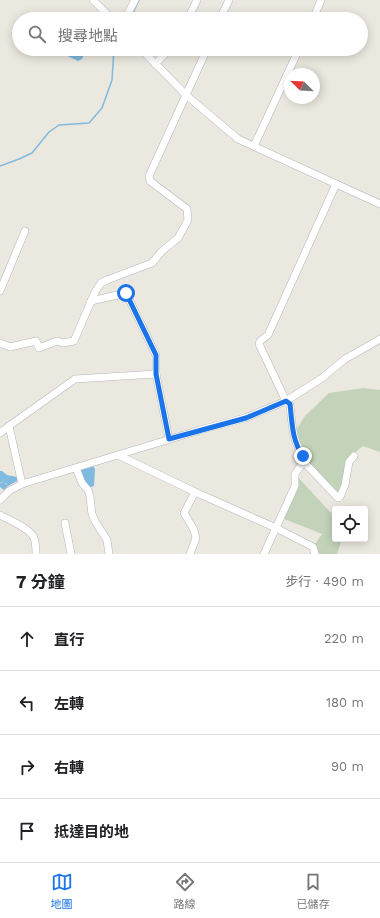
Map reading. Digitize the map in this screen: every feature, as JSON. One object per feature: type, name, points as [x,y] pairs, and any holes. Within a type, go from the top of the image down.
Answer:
[{"type":"street","points":[[93,0],[105,12]]},
{"type":"street","points":[[129,12],[135,0]]},
{"type":"street","points":[[191,12],[197,0]]},
{"type":"street","points":[[223,12],[229,0]]},
{"type":"street","points":[[316,12],[321,0]]},
{"type":"street","points":[[148,56],[186,95],[238,139],[380,204]]},
{"type":"street","points":[[155,64],[163,56]]},
{"type":"street","points":[[0,343],[10,347],[36,341],[39,348],[57,341],[63,343],[74,341],[91,301],[101,283],[152,263],[162,251],[178,238],[188,220],[187,209],[150,181],[149,176],[204,56]]},
{"type":"street","points":[[254,146],[296,56]]},
{"type":"street","points":[[264,554],[294,486],[294,474],[306,458],[301,452],[295,438],[290,404],[286,401],[259,346],[260,341],[268,335],[336,184]]},
{"type":"street","points":[[0,291],[25,231]]},
{"type":"street","points":[[91,301],[126,293],[156,355],[156,374],[169,439]]},
{"type":"street","points":[[0,500],[12,488],[22,484],[169,439],[246,418],[286,401],[322,378],[345,360],[380,339]]},
{"type":"street","points":[[0,432],[75,380],[156,374]]},
{"type":"street","points":[[9,426],[22,484]]},
{"type":"street","points":[[118,455],[195,492],[276,528],[313,547],[315,554]]},
{"type":"street","points":[[303,461],[338,498],[340,497],[345,485],[350,462],[354,456]]},
{"type":"street","points":[[76,468],[82,483],[88,490],[92,514],[106,540],[109,554]]},
{"type":"street","points":[[190,554],[196,538],[194,530],[184,513],[195,492]]},
{"type":"street","points":[[0,515],[27,530],[32,535],[35,540],[36,554]]},
{"type":"street","points":[[65,523],[71,554]]},
{"type":"path","points":[[0,483],[3,482],[12,488]]},
{"type":"green space","points":[[363,388],[380,390],[380,452],[363,446],[347,459],[344,478],[337,497],[306,464],[292,437],[305,416],[329,393]]},
{"type":"green space","points":[[296,475],[332,513],[332,542],[341,542],[337,554],[315,554],[313,547],[322,534],[282,518]]},
{"type":"water","points":[[68,56],[83,56],[82,59],[78,61]]},
{"type":"water","points":[[93,466],[95,469],[94,486],[88,488],[80,470]]},
{"type":"water","points":[[0,471],[7,475],[17,477],[17,481],[4,490],[0,487]]},
{"type":"waterway","points":[[133,12],[139,0]]},
{"type":"waterway","points":[[0,166],[32,153],[49,132],[59,125],[89,123],[102,108],[112,80],[114,56]]},
{"type":"route","points":[[126,293],[156,355],[156,374],[169,439],[246,418],[286,401],[290,404],[293,433],[303,456]]}]
